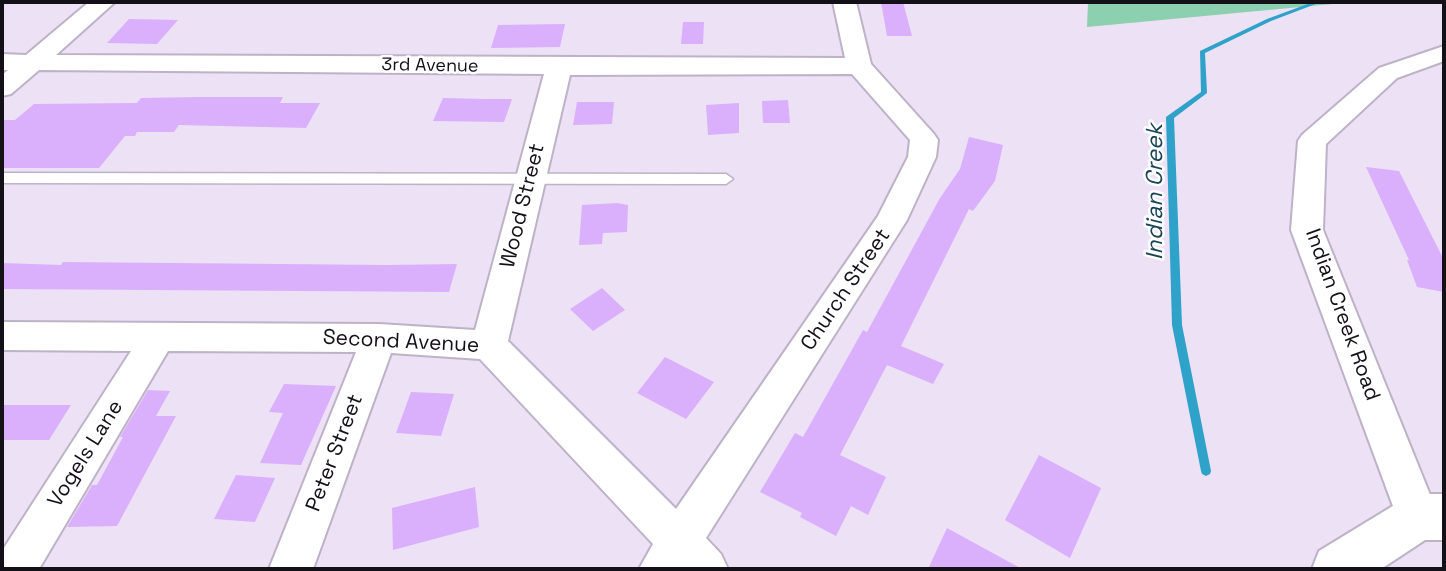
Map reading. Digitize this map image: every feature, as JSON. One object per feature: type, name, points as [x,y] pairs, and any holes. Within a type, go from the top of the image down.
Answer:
[{"type":"street","points":[[2,88],[103,2]]},
{"type":"street","points":[[845,2],[859,66]]},
{"type":"street","name":"Indian Creek Road","points":[[1431,517],[1307,230],[1312,141],[1388,73],[1444,53]]},
{"type":"street","name":"3rd Avenue","points":[[2,62],[559,68],[859,66]]},
{"type":"street","name":"Church Street","points":[[682,560],[892,220],[922,157],[923,140],[913,125],[859,66]]},
{"type":"street","name":"Wood Street","points":[[489,345],[559,68]]},
{"type":"street","name":"Second Avenue","points":[[2,336],[157,339],[379,338],[489,345],[682,560]]},
{"type":"street","name":"Peter Street","points":[[290,569],[379,338]]},
{"type":"street","name":"Vogels Lane","points":[[15,569],[157,339]]},
{"type":"street","points":[[1337,569],[1431,517]]},
{"type":"lane","points":[[2,178],[726,179]]},
{"type":"green space","points":[[1088,2],[1354,2],[1087,27]]},
{"type":"building","points":[[881,2],[903,2],[912,36],[887,36]]},
{"type":"building","points":[[129,19],[178,20],[157,44],[107,43]]},
{"type":"building","points":[[683,22],[704,22],[703,44],[681,44]]},
{"type":"building","points":[[565,24],[560,47],[491,48],[498,25]]},
{"type":"building","points":[[283,97],[280,103],[320,103],[306,128],[179,125],[174,132],[137,132],[135,136],[125,136],[99,168],[2,168],[2,120],[15,120],[34,104],[137,103],[141,98]]},
{"type":"building","points":[[443,98],[512,99],[504,122],[433,121]]},
{"type":"building","points":[[788,100],[790,123],[763,123],[762,101]]},
{"type":"building","points":[[577,102],[614,102],[612,124],[573,125]]},
{"type":"building","points":[[739,103],[739,133],[708,135],[706,105]]},
{"type":"building","points":[[969,137],[1003,145],[995,181],[973,211],[969,209],[901,346],[944,364],[933,384],[887,365],[840,455],[886,477],[868,515],[851,506],[836,536],[800,517],[802,513],[760,492],[795,433],[803,437],[863,330],[867,332],[940,198],[960,169]]},
{"type":"building","points":[[1366,167],[1399,171],[1444,260],[1444,292],[1417,287],[1409,260]]},
{"type":"building","points":[[582,205],[628,205],[627,232],[603,233],[602,244],[579,245]]},
{"type":"building","points":[[63,262],[457,264],[449,292],[2,289],[2,263],[61,265]]},
{"type":"building","points":[[602,288],[625,310],[593,331],[570,309]]},
{"type":"building","points":[[665,357],[714,382],[686,419],[637,393]]},
{"type":"building","points":[[284,384],[336,386],[301,465],[260,463],[283,413],[269,412]]},
{"type":"building","points":[[148,390],[170,391],[156,416],[176,416],[117,526],[67,527],[92,485],[97,485],[123,437],[120,437]]},
{"type":"building","points":[[411,392],[454,394],[441,436],[396,433]]},
{"type":"building","points":[[2,405],[71,405],[49,440],[2,440]]},
{"type":"building","points":[[1039,455],[1101,488],[1070,558],[1005,520]]},
{"type":"building","points":[[236,475],[275,478],[255,522],[214,519]]},
{"type":"building","points":[[475,487],[479,527],[393,550],[392,508]]},
{"type":"building","points":[[947,528],[1022,569],[928,569]]},
{"type":"waterway","name":"Indian Creek","points":[[1206,471],[1177,325],[1170,117],[1204,93],[1202,52],[1269,20],[1318,2]]}]
